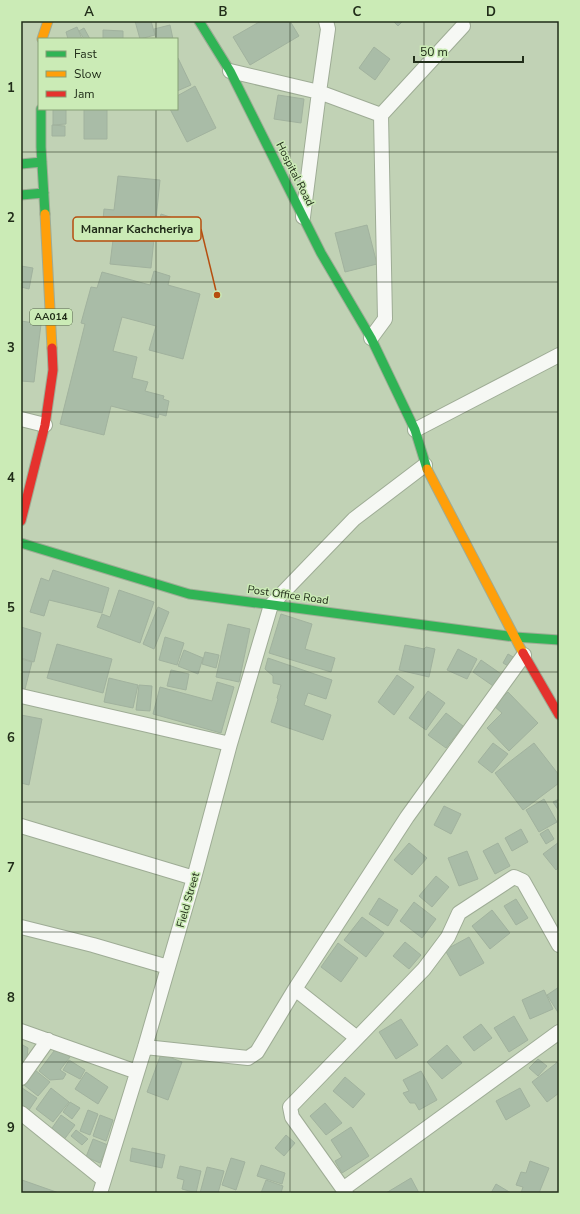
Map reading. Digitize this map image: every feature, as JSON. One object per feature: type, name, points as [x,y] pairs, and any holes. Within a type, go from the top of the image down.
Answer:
[{"type":"main road","points":[[42,38],[44,21]]},
{"type":"main road","points":[[42,38],[48,21]]},
{"type":"main road","name":"Hospital Road","points":[[199,21],[230,71],[320,253],[371,338],[415,430],[425,465],[524,655],[559,715]]},
{"type":"main road","name":"AA014","points":[[21,521],[45,425],[53,370],[42,162],[41,110]]},
{"type":"main road","points":[[21,164],[42,162]]},
{"type":"main road","points":[[21,195],[44,193]]},
{"type":"main road","name":"Post Office Road","points":[[21,544],[189,594],[515,637],[559,640]]},
{"type":"street","points":[[303,218],[328,30],[326,21]]},
{"type":"street","points":[[371,338],[385,319],[382,115],[465,23]]},
{"type":"street","points":[[230,71],[319,92],[382,115]]},
{"type":"street","points":[[415,430],[559,355]]},
{"type":"street","points":[[21,419],[45,425]]},
{"type":"street","points":[[271,605],[354,519],[425,465]]},
{"type":"street","name":"Field Street","points":[[102,1186],[145,1047],[194,878],[230,744],[271,605]]},
{"type":"street","points":[[145,1047],[248,1058],[257,1052],[295,989],[407,817],[524,655]]},
{"type":"street","points":[[21,696],[230,744]]},
{"type":"street","points":[[21,826],[194,878]]},
{"type":"street","points":[[559,945],[523,881],[514,877],[460,913],[448,937],[424,969],[290,1107],[292,1117],[345,1191],[559,1032]]},
{"type":"street","points":[[21,927],[93,944],[168,967]]},
{"type":"street","points":[[295,989],[357,1038]]},
{"type":"street","points":[[21,1031],[137,1072]]},
{"type":"street","points":[[21,1078],[48,1040]]},
{"type":"street","points":[[21,1113],[102,1186]]},
{"type":"building","points":[[135,21],[151,21],[155,35],[140,38]]},
{"type":"building","points":[[261,21],[290,21],[299,36],[250,65],[233,37]]},
{"type":"building","points":[[393,21],[403,21],[398,26]]},
{"type":"building","points":[[170,25],[173,38],[156,38],[154,29]]},
{"type":"building","points":[[77,27],[82,38],[68,38],[66,32]]},
{"type":"building","points":[[84,28],[89,38],[83,38],[79,31]]},
{"type":"building","points":[[103,30],[123,31],[123,38],[103,38]]},
{"type":"building","points":[[374,47],[390,59],[375,80],[359,68]]},
{"type":"building","points":[[178,58],[191,85],[178,91]]},
{"type":"building","points":[[195,86],[216,128],[187,142],[171,110],[178,110],[178,95]]},
{"type":"building","points":[[278,95],[304,99],[301,123],[274,119]]},
{"type":"building","points":[[53,110],[66,110],[66,124],[53,125]]},
{"type":"building","points":[[84,110],[107,110],[107,139],[84,139]]},
{"type":"building","points":[[52,125],[65,126],[65,136],[52,136]]},
{"type":"building","points":[[118,176],[160,180],[151,268],[110,264],[114,232],[102,231],[104,209],[114,210]]},
{"type":"building","points":[[161,214],[176,219],[172,234],[157,229]]},
{"type":"building","points":[[367,225],[377,264],[345,272],[335,233]]},
{"type":"building","points":[[21,266],[33,268],[29,289],[21,287]]},
{"type":"building","points":[[154,271],[170,276],[168,285],[200,294],[183,359],[149,350],[156,326],[122,317],[113,351],[137,357],[132,378],[148,382],[145,391],[164,396],[163,399],[169,401],[166,416],[159,414],[158,418],[111,406],[104,435],[60,424],[85,324],[81,323],[91,287],[97,288],[102,272],[150,285]]},
{"type":"building","points":[[21,321],[41,324],[34,382],[21,381]]},
{"type":"building","points":[[53,570],[109,588],[102,613],[49,600],[44,616],[30,612],[41,578],[49,581]]},
{"type":"building","points":[[119,590],[154,602],[140,643],[97,627],[102,614],[110,617]]},
{"type":"building","points":[[158,607],[169,612],[154,649],[143,644]]},
{"type":"building","points":[[281,614],[312,624],[305,649],[335,658],[331,672],[269,653]]},
{"type":"building","points":[[228,624],[250,629],[239,682],[216,677]]},
{"type":"building","points":[[21,627],[41,633],[34,662],[21,658]]},
{"type":"building","points":[[165,637],[184,643],[177,665],[159,660]]},
{"type":"building","points":[[57,644],[112,659],[103,693],[47,678]]},
{"type":"building","points":[[405,645],[424,649],[426,647],[435,649],[429,677],[399,670]]},
{"type":"building","points":[[458,649],[477,659],[467,679],[447,670]]},
{"type":"building","points":[[184,650],[203,658],[198,674],[178,666]]},
{"type":"building","points":[[205,652],[219,655],[216,668],[202,664]]},
{"type":"building","points":[[508,654],[515,658],[510,667],[503,663]]},
{"type":"building","points":[[268,658],[332,680],[326,699],[308,693],[304,705],[331,715],[323,740],[271,722],[281,685],[273,683],[273,676],[265,669]]},
{"type":"building","points":[[21,659],[32,662],[25,689],[21,688]]},
{"type":"building","points":[[481,660],[504,676],[496,688],[473,672]]},
{"type":"building","points":[[171,670],[189,674],[186,690],[167,686]]},
{"type":"building","points":[[397,675],[414,687],[394,715],[378,702]]},
{"type":"building","points":[[109,678],[138,685],[133,708],[104,702]]},
{"type":"building","points":[[217,682],[234,687],[221,733],[153,714],[160,687],[212,701]]},
{"type":"building","points":[[139,685],[152,686],[150,711],[136,710]]},
{"type":"building","points":[[428,691],[445,703],[426,730],[409,718]]},
{"type":"building","points":[[508,692],[538,723],[509,751],[487,728],[502,713],[494,706]]},
{"type":"building","points":[[446,713],[463,726],[446,748],[428,735]]},
{"type":"building","points":[[21,715],[42,719],[29,785],[21,783]]},
{"type":"building","points":[[493,743],[508,754],[492,773],[478,762]]},
{"type":"building","points":[[534,743],[559,775],[559,783],[523,810],[495,773]]},
{"type":"building","points":[[544,799],[557,822],[539,832],[526,810]]},
{"type":"building","points":[[559,799],[559,811],[553,802]]},
{"type":"building","points":[[444,806],[461,814],[451,834],[434,825]]},
{"type":"building","points":[[521,829],[528,842],[512,851],[505,838]]},
{"type":"building","points":[[548,829],[554,839],[546,844],[540,834]]},
{"type":"building","points":[[559,842],[559,867],[556,870],[543,854]]},
{"type":"building","points":[[409,843],[427,858],[412,875],[394,860]]},
{"type":"building","points":[[498,843],[510,866],[495,874],[483,851]]},
{"type":"building","points":[[467,851],[478,879],[459,886],[448,858]]},
{"type":"building","points":[[436,876],[449,887],[432,907],[419,896]]},
{"type":"building","points":[[379,898],[398,910],[388,926],[369,914]]},
{"type":"building","points":[[516,899],[528,918],[516,925],[504,906]]},
{"type":"building","points":[[414,902],[436,919],[422,938],[400,921]]},
{"type":"building","points":[[492,910],[510,933],[490,949],[472,926]]},
{"type":"building","points":[[362,917],[384,933],[366,957],[344,940]]},
{"type":"building","points":[[469,937],[484,963],[460,976],[445,950]]},
{"type":"building","points":[[405,942],[421,955],[409,969],[393,956]]},
{"type":"building","points":[[338,943],[358,958],[341,982],[321,967]]},
{"type":"building","points":[[559,987],[559,1014],[547,995]]},
{"type":"building","points":[[544,990],[553,1009],[530,1019],[522,1000]]},
{"type":"building","points":[[514,1016],[528,1040],[509,1052],[494,1028]]},
{"type":"building","points":[[401,1019],[418,1045],[396,1059],[379,1032]]},
{"type":"building","points":[[481,1024],[492,1038],[474,1051],[463,1037]]},
{"type":"building","points":[[21,1044],[28,1048],[27,1057],[21,1067]]},
{"type":"building","points":[[447,1045],[462,1063],[442,1079],[427,1062]]},
{"type":"building","points":[[57,1047],[70,1057],[60,1070],[66,1074],[63,1079],[50,1080],[39,1071]]},
{"type":"building","points":[[161,1054],[182,1062],[168,1100],[147,1092]]},
{"type":"building","points":[[538,1059],[547,1066],[538,1076],[529,1068]]},
{"type":"building","points":[[69,1060],[85,1070],[80,1079],[63,1070]]},
{"type":"building","points":[[559,1061],[559,1093],[547,1102],[532,1082]]},
{"type":"building","points":[[35,1070],[50,1082],[38,1096],[24,1085]]},
{"type":"building","points":[[421,1071],[437,1100],[419,1110],[415,1103],[410,1103],[403,1093],[409,1091],[403,1080]]},
{"type":"building","points":[[86,1072],[108,1087],[98,1104],[75,1089]]},
{"type":"building","points":[[345,1077],[365,1094],[353,1108],[333,1091]]},
{"type":"building","points":[[22,1088],[37,1098],[27,1113],[21,1109]]},
{"type":"building","points":[[51,1088],[69,1102],[53,1122],[36,1109]]},
{"type":"building","points":[[520,1088],[530,1106],[506,1120],[496,1101]]},
{"type":"building","points":[[70,1102],[80,1108],[72,1119],[63,1112]]},
{"type":"building","points":[[325,1103],[342,1123],[326,1135],[310,1116]]},
{"type":"building","points":[[88,1110],[98,1114],[90,1135],[80,1131]]},
{"type":"building","points":[[61,1115],[75,1125],[63,1141],[50,1131]]},
{"type":"building","points":[[100,1115],[113,1120],[106,1141],[93,1136]]},
{"type":"building","points":[[351,1127],[369,1156],[342,1173],[335,1161],[342,1157],[331,1140]]},
{"type":"building","points":[[76,1130],[88,1139],[82,1145],[71,1136]]},
{"type":"building","points":[[286,1135],[295,1143],[284,1156],[275,1148]]},
{"type":"building","points":[[93,1139],[108,1145],[100,1163],[86,1157]]},
{"type":"building","points":[[132,1148],[165,1155],[162,1168],[130,1161]]},
{"type":"building","points":[[231,1158],[245,1162],[236,1190],[222,1185]]},
{"type":"building","points":[[530,1161],[549,1168],[539,1193],[521,1193],[523,1187],[516,1185],[521,1172],[526,1173]]},
{"type":"building","points":[[261,1165],[285,1173],[282,1184],[257,1176]]},
{"type":"building","points":[[180,1166],[201,1171],[196,1193],[182,1189],[184,1180],[177,1178]]},
{"type":"building","points":[[207,1167],[224,1171],[218,1193],[200,1193]]},
{"type":"building","points":[[411,1178],[419,1193],[386,1193]]},
{"type":"building","points":[[22,1180],[59,1193],[24,1193],[21,1191]]},
{"type":"building","points":[[266,1180],[283,1186],[281,1193],[261,1193]]},
{"type":"building","points":[[496,1184],[511,1193],[491,1193]]},
{"type":"traffic: fast","points":[[199,21],[230,71],[321,253],[371,338],[415,430],[427,469]]},
{"type":"traffic: fast","points":[[41,110],[41,147],[45,214]]},
{"type":"traffic: fast","points":[[21,164],[42,162]]},
{"type":"traffic: fast","points":[[21,195],[44,193]]},
{"type":"traffic: fast","points":[[21,543],[189,594],[515,637],[559,640]]},
{"type":"traffic: slow","points":[[42,38],[48,21]]},
{"type":"traffic: slow","points":[[45,214],[52,348]]},
{"type":"traffic: slow","points":[[427,469],[523,653]]},
{"type":"traffic: jam","points":[[21,521],[45,425],[53,370],[52,348]]},
{"type":"traffic: jam","points":[[523,653],[559,715]]},
{"type":"place","name":"Mannar Kachcheriya","points":[[217,295]]}]
